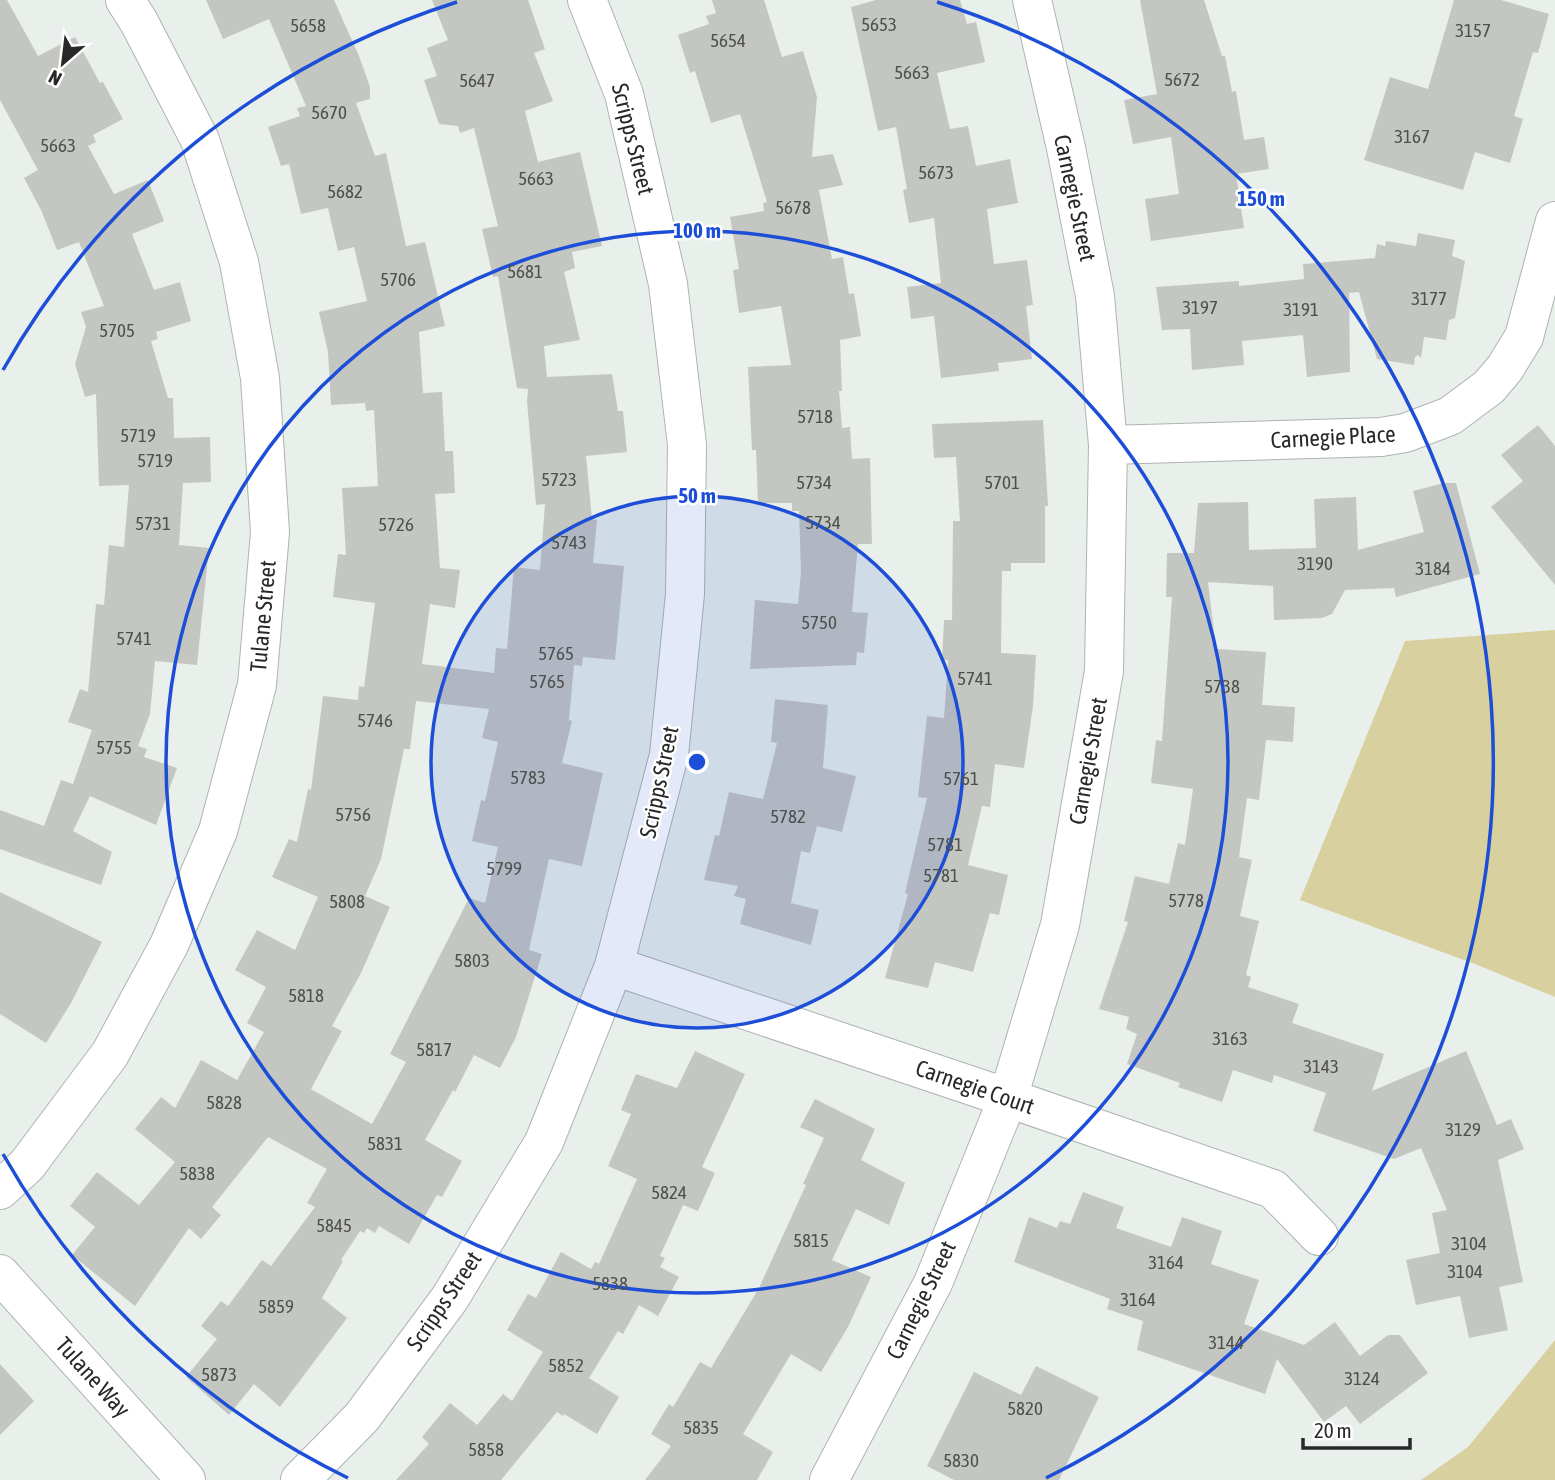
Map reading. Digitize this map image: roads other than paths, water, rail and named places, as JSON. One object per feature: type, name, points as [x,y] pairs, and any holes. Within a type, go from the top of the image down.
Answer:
[{"type":"street","name":"Tulane Street","points":[[0,1190],[27,1165],[110,1054],[169,945],[218,831],[257,685],[270,532],[260,378],[239,262],[200,140],[125,0]]},
{"type":"street","name":"Scripps Street","points":[[300,1480],[362,1417],[450,1298],[544,1142],[614,966],[670,755],[685,593],[687,444],[668,284],[662,256],[625,94],[587,0]]},
{"type":"street","name":"Carnegie Street","points":[[829,1480],[933,1283],[1009,1098],[1060,925],[1104,671],[1108,445],[1095,296],[1066,148],[1032,0]]},
{"type":"street","name":"Carnegie Place","points":[[1108,445],[1381,437],[1405,433],[1450,416],[1489,387],[1505,368],[1524,337],[1555,221]]},
{"type":"street","name":"Carnegie Court","points":[[614,966],[1273,1189],[1319,1236]]},
{"type":"street","name":"Tulane Way","points":[[0,1274],[186,1480]]}]
